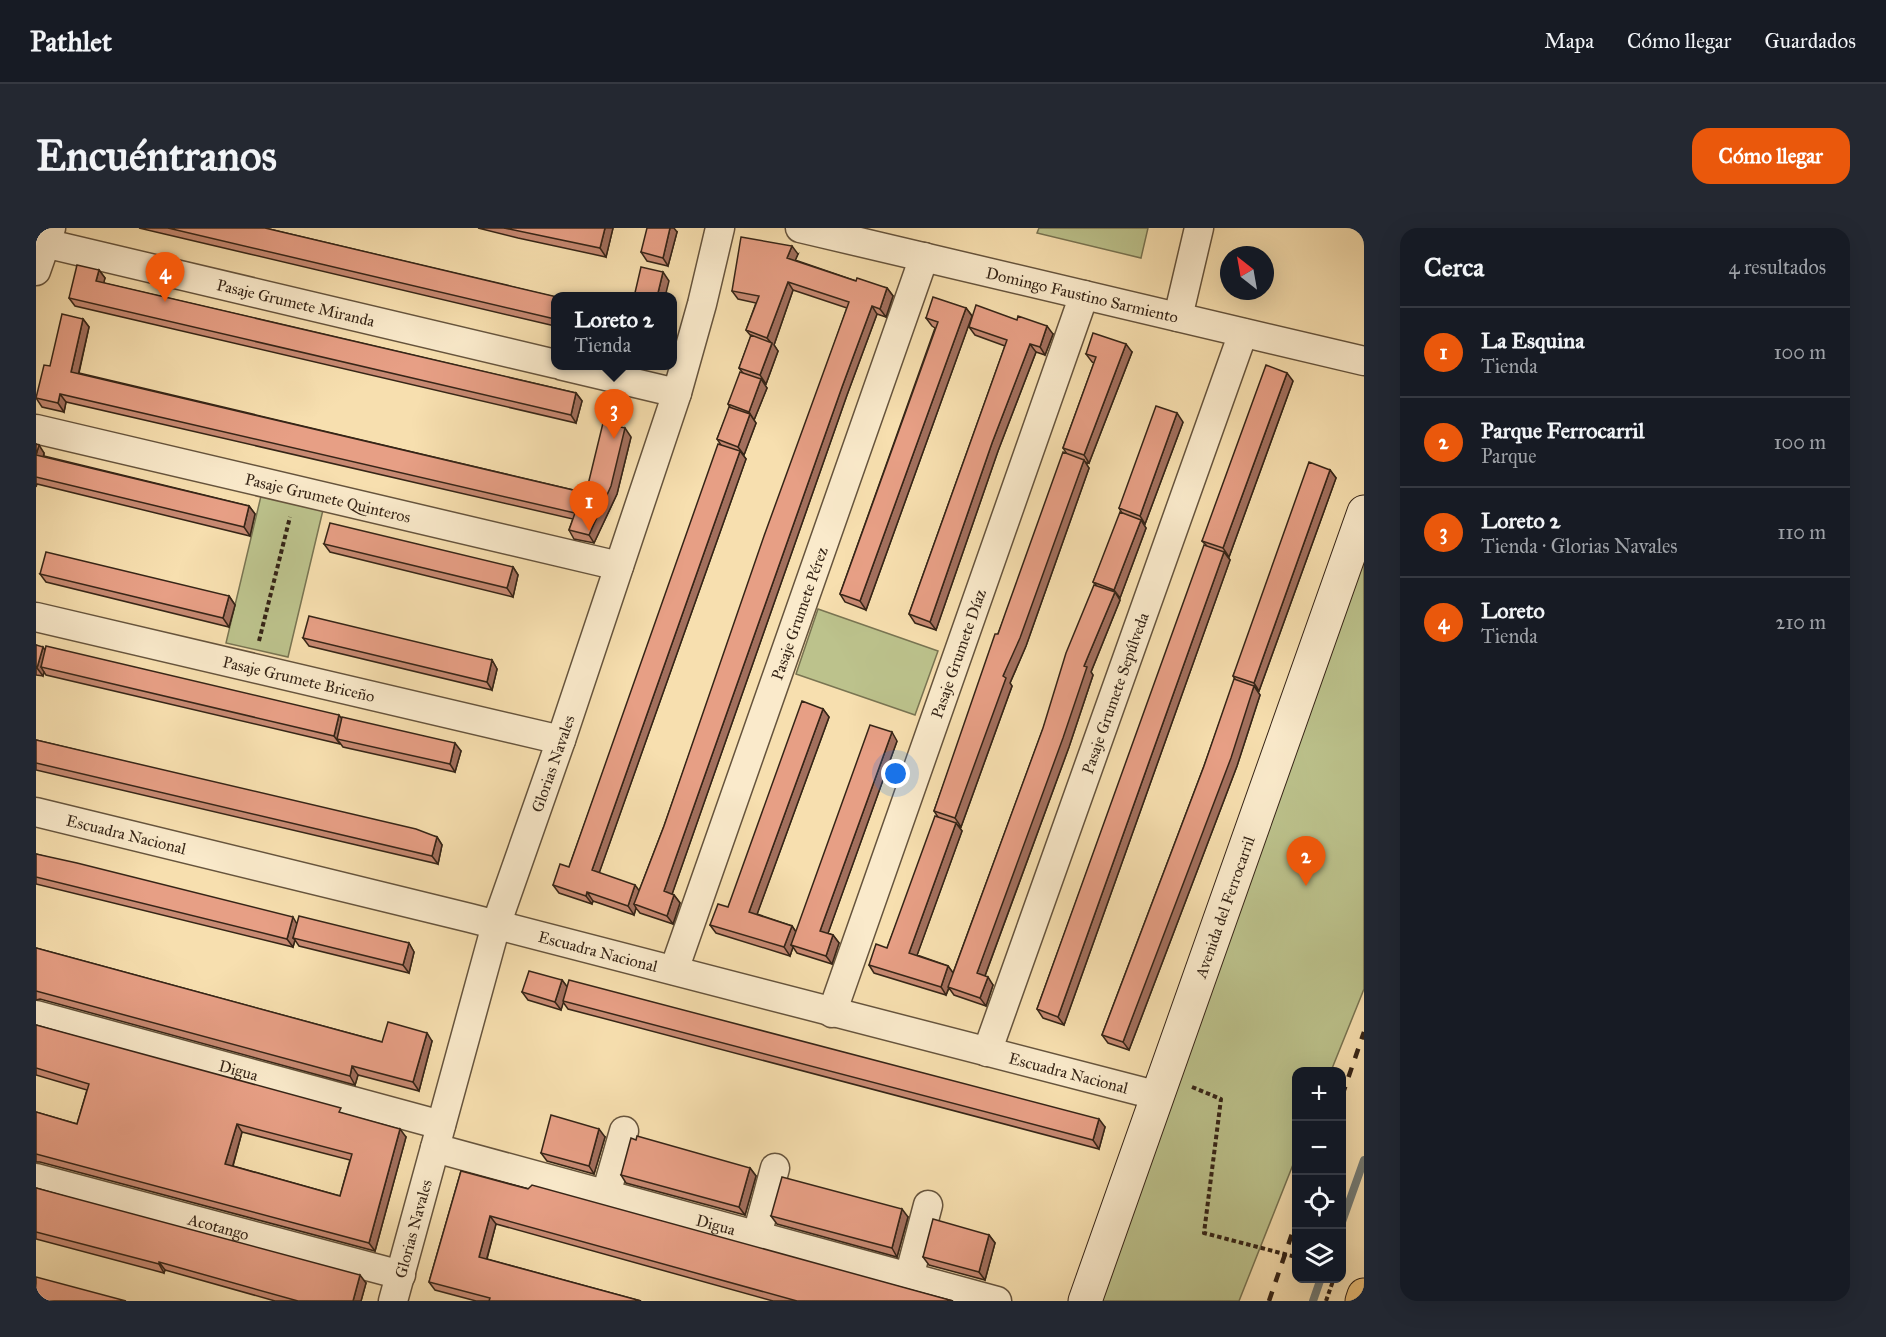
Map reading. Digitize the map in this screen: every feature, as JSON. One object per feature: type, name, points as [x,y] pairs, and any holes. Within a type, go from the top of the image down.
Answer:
[{"type":"main road","points":[[1362,1301],[1364,1295]]},
{"type":"street","name":"Glorias Navales","points":[[396,1294],[496,925],[561,740],[677,393],[720,228]]},
{"type":"street","name":"Domingo Faustino Sarmiento","points":[[800,228],[1364,361]]},
{"type":"street","points":[[1178,317],[1199,228]]},
{"type":"street","points":[[36,271],[44,238]]},
{"type":"street","name":"Pasaje Grumete Miranda","points":[[44,238],[551,363]]},
{"type":"street","name":"Pasaje Grumete Pérez","points":[[674,970],[924,257]]},
{"type":"street","name":"Pasaje Grumete Díaz","points":[[832,1013],[1084,295]]},
{"type":"street","name":"Pasaje Grumete Sepúlveda","points":[[987,1052],[1244,333]]},
{"type":"street","points":[[580,370],[677,393]]},
{"type":"street","name":"Pasaje Grumete Quinteros","points":[[36,429],[619,566]]},
{"type":"street","name":"Avenida del Ferrocarril","points":[[1085,1301],[1163,1086],[1364,512]]},
{"type":"street","name":"Pasaje Grumete Briceño","points":[[36,617],[561,740]]},
{"type":"street","name":"Escuadra Nacional","points":[[36,812],[496,925],[987,1052],[1163,1086]]},
{"type":"street","name":"Digua","points":[[36,1016],[438,1136],[606,1194],[997,1301]]},
{"type":"street","points":[[606,1194],[624,1131]]},
{"type":"street","points":[[757,1235],[775,1168]]},
{"type":"street","name":"Acotango","points":[[36,1178],[396,1294]]},
{"type":"street","points":[[909,1277],[928,1205]]},
{"type":"path","points":[[252,668],[297,490]]},
{"type":"path","points":[[1163,1086],[1221,1099],[1204,1233],[1292,1256]]},
{"type":"path","points":[[1326,1301],[1332,1283]]},
{"type":"green space","points":[[1039,228],[1148,228],[1141,258],[1037,233]]},
{"type":"green space","points":[[261,496],[323,510],[288,657],[226,643]]},
{"type":"green space","points":[[1364,555],[1364,989],[1333,1067],[1292,1067],[1292,1167],[1239,1301],[1101,1301]]},
{"type":"green space","points":[[818,609],[938,651],[915,715],[796,674]]},
{"type":"building","points":[[168,228],[265,228],[551,296],[551,318]]},
{"type":"building","points":[[504,228],[605,228],[600,248]]},
{"type":"building","points":[[647,228],[670,228],[663,258],[641,252]]},
{"type":"building","points":[[741,237],[792,246],[787,258],[856,281],[857,278],[887,288],[880,309],[872,306],[842,387],[664,891],[674,895],[667,916],[634,904],[664,826],[764,536],[849,302],[788,282],[767,338],[746,330],[759,296],[732,291]]},
{"type":"building","points":[[77,265],[99,270],[96,281],[576,393],[571,415],[69,298]]},
{"type":"building","points":[[641,267],[663,272],[658,292],[635,292]]},
{"type":"building","points":[[933,297],[966,308],[860,601],[840,594],[938,322],[926,318]]},
{"type":"building","points":[[976,305],[1017,320],[1018,316],[1047,326],[1040,347],[1030,344],[992,443],[930,622],[909,614],[1007,340],[969,327]]},
{"type":"building","points":[[62,314],[83,319],[71,372],[586,493],[603,423],[625,428],[611,486],[589,535],[569,530],[575,513],[60,394],[58,403],[36,398],[44,365],[50,366]]},
{"type":"building","points":[[1093,333],[1126,344],[1084,455],[1063,448],[1096,357],[1086,354]]},
{"type":"building","points":[[751,335],[772,343],[760,375],[739,368]]},
{"type":"building","points":[[1266,365],[1287,373],[1223,548],[1202,541]]},
{"type":"building","points":[[740,372],[761,379],[749,412],[728,404]]},
{"type":"building","points":[[1156,406],[1177,413],[1140,516],[1119,508]]},
{"type":"building","points":[[729,407],[750,414],[738,447],[717,439]]},
{"type":"building","points":[[718,444],[740,451],[592,870],[635,885],[628,906],[587,892],[586,896],[553,885],[560,864],[569,867]]},
{"type":"building","points":[[1063,452],[1084,460],[1020,638],[1003,676],[1006,678],[955,818],[934,811],[995,634],[998,634]]},
{"type":"building","points":[[36,455],[249,506],[244,527],[36,477]]},
{"type":"building","points":[[1309,462],[1330,470],[1254,683],[1233,676]]},
{"type":"building","points":[[1120,512],[1141,520],[1114,590],[1093,582]]},
{"type":"building","points":[[330,523],[513,567],[507,588],[324,544]]},
{"type":"building","points":[[1204,545],[1224,552],[1058,1017],[1037,1009]]},
{"type":"building","points":[[46,552],[229,596],[223,618],[40,574]]},
{"type":"building","points":[[1094,585],[1115,592],[1084,666],[1087,667],[1063,738],[977,973],[988,977],[980,998],[948,987],[1043,728],[1066,653]]},
{"type":"building","points":[[309,616],[492,660],[487,682],[303,638]]},
{"type":"building","points":[[36,645],[43,647],[37,668],[36,668]]},
{"type":"building","points":[[46,646],[339,715],[334,736],[41,667]]},
{"type":"building","points":[[1234,679],[1254,686],[1231,758],[1123,1042],[1102,1035],[1204,766]]},
{"type":"building","points":[[802,701],[823,709],[749,912],[792,926],[784,947],[710,925],[718,904],[728,907]]},
{"type":"building","points":[[342,717],[455,743],[450,764],[337,739]]},
{"type":"building","points":[[870,725],[892,732],[820,931],[833,935],[826,956],[791,945]]},
{"type":"building","points":[[36,740],[416,829],[437,837],[432,856],[36,763]]},
{"type":"building","points":[[935,816],[956,823],[909,953],[948,966],[941,987],[869,965],[876,944],[887,948]]},
{"type":"building","points":[[36,854],[293,917],[287,939],[36,877]]},
{"type":"building","points":[[299,916],[409,943],[403,965],[293,938]]},
{"type":"building","points":[[36,948],[382,1042],[388,1022],[427,1033],[413,1082],[352,1066],[350,1076],[36,991]]},
{"type":"building","points":[[529,971],[562,980],[555,1002],[522,992]]},
{"type":"building","points":[[569,980],[1099,1119],[1093,1140],[563,1001]]},
{"type":"building","points":[[36,1025],[341,1108],[339,1112],[400,1129],[369,1243],[36,1154],[36,1112],[77,1124],[89,1084],[36,1068]],"holes":[[[237,1124],[352,1154],[340,1196],[225,1164]]]},
{"type":"building","points":[[551,1115],[599,1129],[589,1166],[541,1153]]},
{"type":"building","points":[[637,1136],[750,1168],[739,1207],[621,1175],[631,1138],[636,1140]]},
{"type":"building","points":[[461,1171],[528,1189],[532,1185],[953,1301],[797,1301],[490,1216],[479,1257],[641,1301],[489,1301],[490,1298],[429,1282]]},
{"type":"building","points":[[782,1177],[902,1209],[892,1248],[771,1216]]},
{"type":"building","points":[[36,1188],[360,1275],[353,1301],[298,1301],[159,1262],[159,1264],[36,1232]]},
{"type":"building","points":[[933,1219],[989,1235],[979,1272],[923,1257]]},
{"type":"building","points":[[36,1277],[126,1301],[36,1301]]},
{"type":"waterway","points":[[1346,1211],[1364,1160]]},
{"type":"waterway","points":[[1313,1301],[1319,1283]]},
{"type":"railway","points":[[1346,1084],[1364,1032]]},
{"type":"railway","points":[[1269,1301],[1294,1229]]},
{"type":"place","name":"Loreto","points":[[165,302]]},
{"type":"place","name":"Loreto 2","points":[[614,439]]},
{"type":"place","name":"La Esquina","points":[[589,531]]},
{"type":"place","name":"Parque Ferrocarril","points":[[1306,886]]}]
